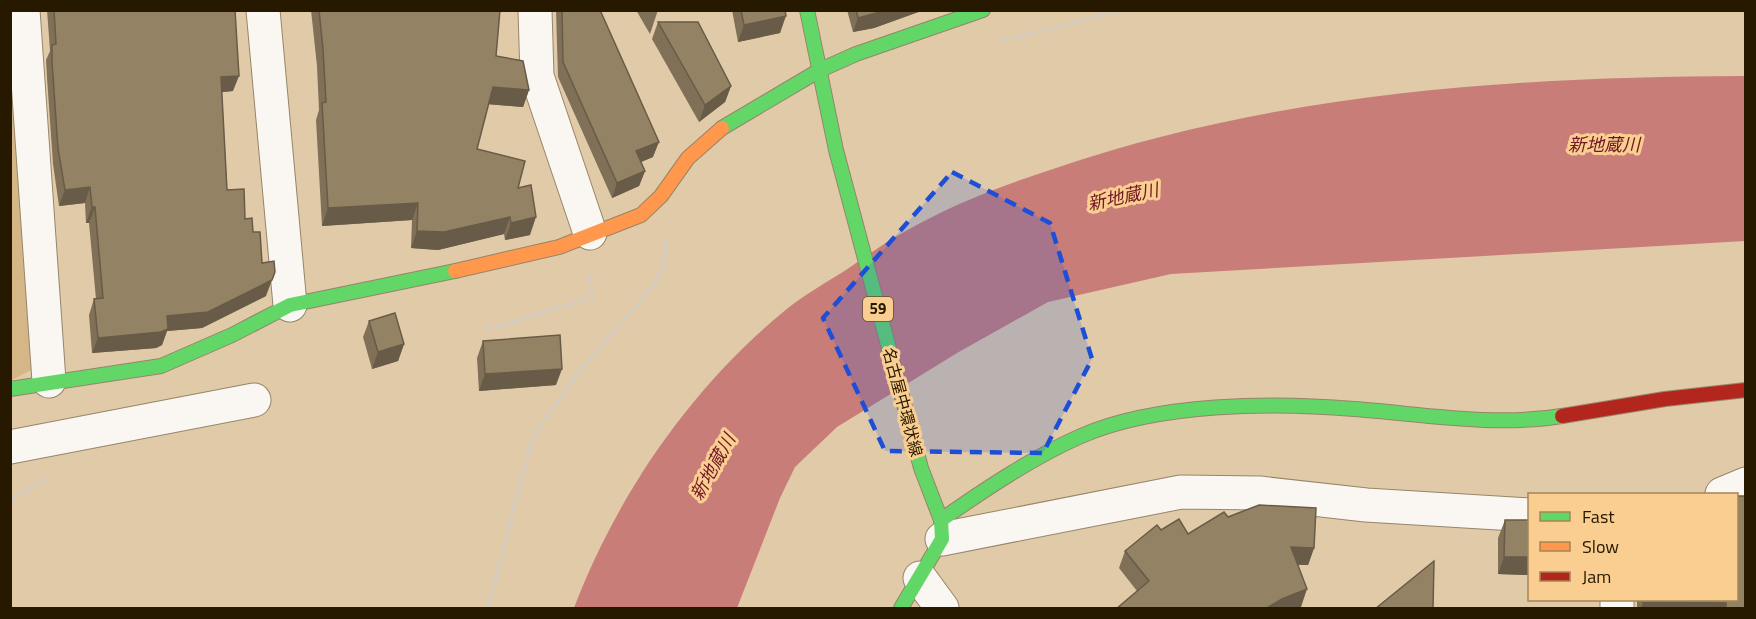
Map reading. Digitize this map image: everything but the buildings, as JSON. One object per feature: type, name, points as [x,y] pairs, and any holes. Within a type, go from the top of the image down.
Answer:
[{"type":"street","points":[[23,10],[49,381]]},
{"type":"street","points":[[263,10],[290,305]]},
{"type":"street","points":[[535,10],[537,76],[584,236]]},
{"type":"street","name":"名古屋中環状線","points":[[807,10],[836,150],[921,468],[942,529]]},
{"type":"street","points":[[10,389],[49,381],[161,366],[232,335],[290,305],[413,281],[559,247],[641,215],[661,196],[688,159],[729,122],[820,70],[856,54],[983,10]]},
{"type":"street","points":[[901,609],[921,578],[942,529],[987,488],[1081,436],[1128,421],[1235,406],[1323,406],[1475,419],[1549,418],[1665,399],[1746,390]]},
{"type":"street","points":[[10,447],[254,400]]},
{"type":"street","points":[[1726,493],[1746,484]]},
{"type":"street","points":[[942,529],[1181,492],[1258,493],[1366,505],[1528,515]]},
{"type":"street","points":[[921,578],[942,609]]},
{"type":"path","points":[[488,609],[531,442],[545,418],[573,381],[655,284],[663,267],[666,234]]},
{"type":"path","points":[[486,330],[593,297],[584,236]]},
{"type":"highlighted area","points":[[952,172],[1050,223],[1092,359],[1043,453],[885,451],[823,318]]},
{"type":"shaded area","points":[[10,67],[36,357],[31,370],[10,381]]},
{"type":"water","name":"新地蔵川","points":[[1745,76],[1745,241],[1171,274],[1048,302],[957,353],[837,427],[795,467],[780,498],[737,608],[574,608],[612,524],[636,483],[690,407],[720,372],[753,339],[802,298],[897,236],[959,204],[1037,174],[1140,142],[1225,122],[1311,106],[1397,94],[1484,86],[1571,80]]},
{"type":"traffic: fast","points":[[807,10],[836,150],[921,468],[941,520],[942,539],[901,608]]},
{"type":"traffic: fast","points":[[722,128],[820,70],[856,54],[983,10]]},
{"type":"traffic: fast","points":[[10,389],[161,366],[232,335],[290,305],[455,271]]},
{"type":"traffic: fast","points":[[941,520],[1009,475],[1063,444],[1111,425],[1179,411],[1288,406],[1485,420],[1562,416]]},
{"type":"traffic: slow","points":[[455,271],[559,247],[641,215],[661,196],[688,158],[722,128]]},
{"type":"traffic: jam","points":[[1562,416],[1665,399],[1746,390]]}]
